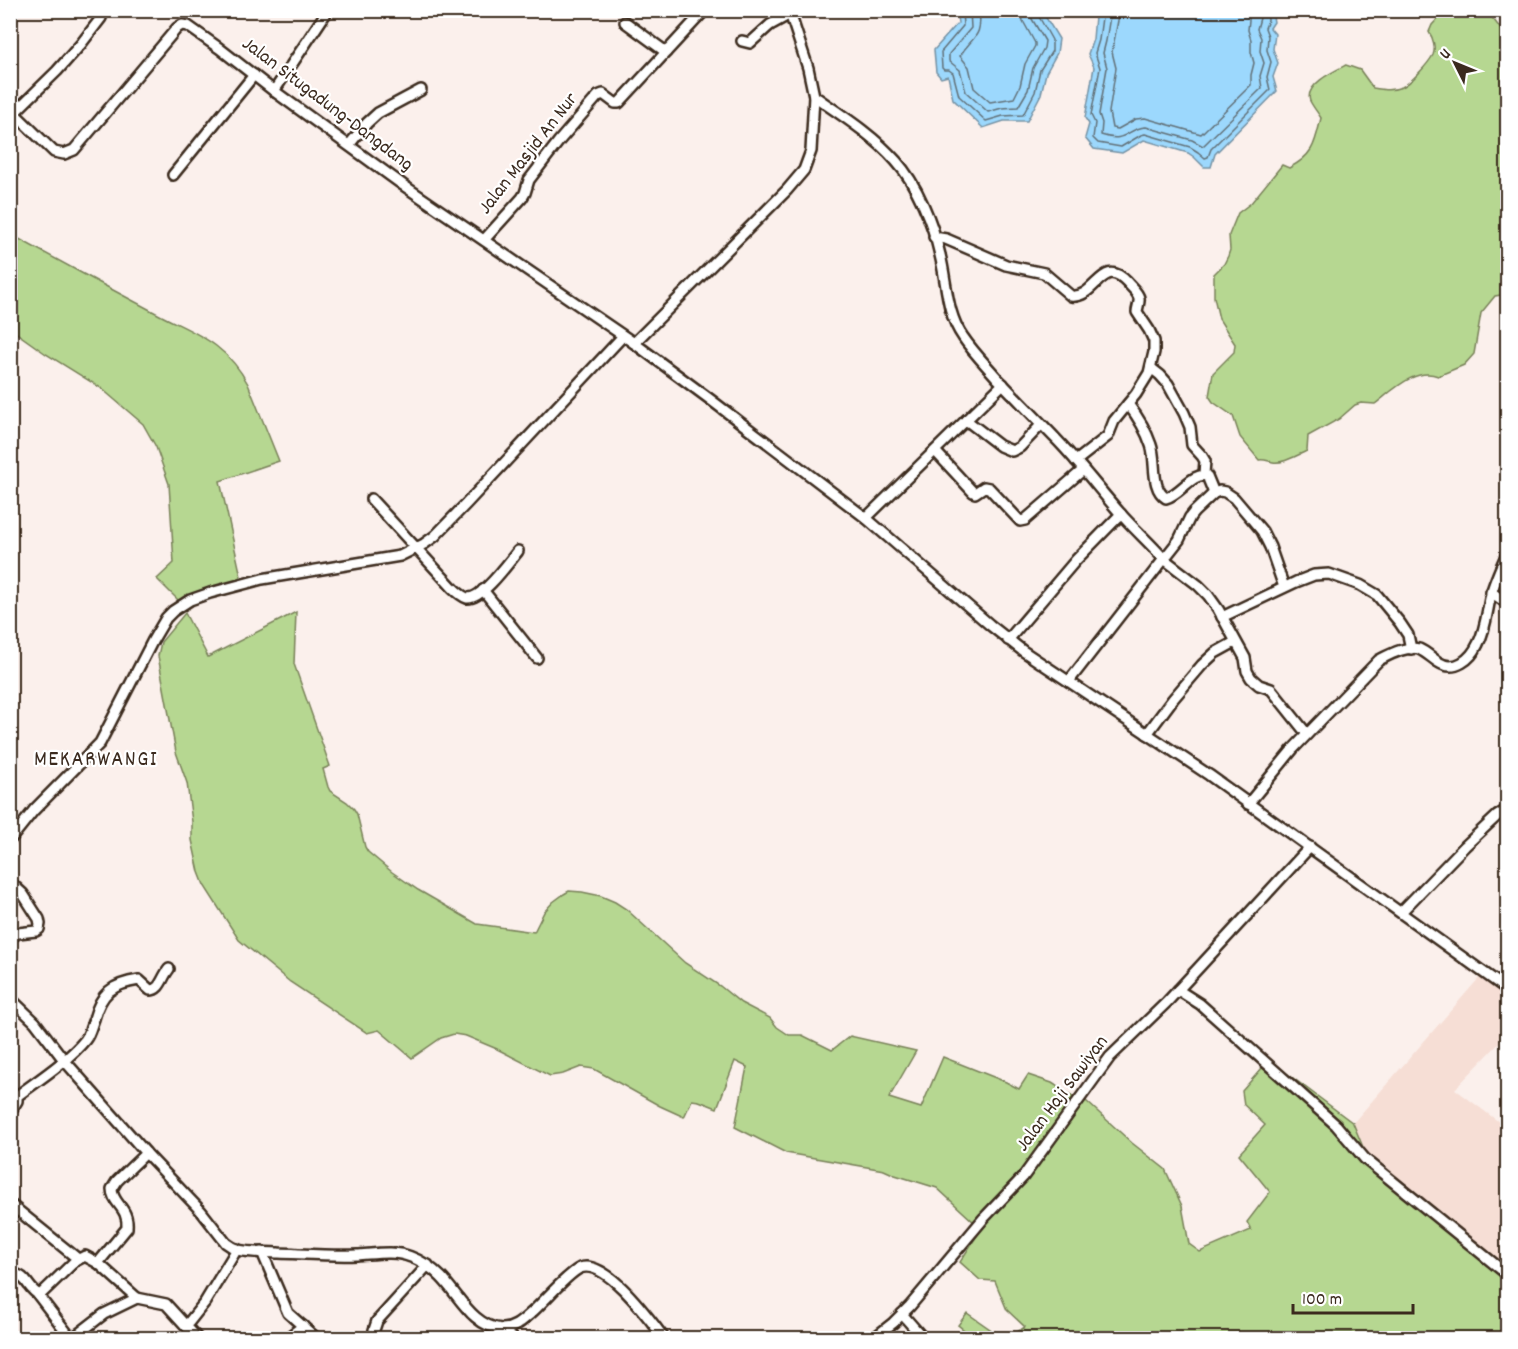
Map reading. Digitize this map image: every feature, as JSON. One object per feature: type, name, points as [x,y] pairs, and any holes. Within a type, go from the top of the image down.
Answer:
[{"type":"street","points":[[274,91],[328,10]]},
{"type":"street","name":"Jalan Masjid An Nur","points":[[484,240],[522,198],[529,180],[598,96],[603,94],[615,104],[620,103],[705,10]]},
{"type":"street","points":[[634,343],[780,197],[804,170],[811,151],[814,96],[808,68],[789,12],[750,43],[742,41]]},
{"type":"street","points":[[12,111],[57,71],[101,18]]},
{"type":"street","points":[[625,22],[666,52]]},
{"type":"street","name":"Jalan Situgadung-Dangdang","points":[[12,111],[54,152],[64,154],[74,150],[177,28],[182,25],[188,26],[410,190],[634,343],[866,518],[1008,640],[1209,775],[1508,990]]},
{"type":"street","points":[[173,175],[254,75]]},
{"type":"street","points":[[349,145],[378,113],[421,90]]},
{"type":"street","points":[[814,96],[872,138],[904,171],[919,197],[934,237],[945,275],[948,301],[957,327],[974,352],[1076,460],[1121,514],[1164,560],[1202,588],[1213,602],[1246,660],[1247,671],[1251,678],[1259,685],[1271,689],[1307,734]]},
{"type":"street","points":[[934,237],[946,239],[1006,265],[1044,273],[1071,296],[1085,293],[1109,273],[1118,274],[1139,297],[1137,312],[1154,341],[1151,368],[1145,381],[1114,421],[1107,437],[1076,460]]},
{"type":"street","points":[[12,835],[100,743],[153,640],[166,618],[180,605],[210,593],[262,579],[380,560],[400,556],[416,549],[447,524],[623,336]]},
{"type":"street","points":[[1151,368],[1166,380],[1182,408],[1190,428],[1192,444],[1205,461],[1204,474]]},
{"type":"street","points":[[866,518],[1003,384]]},
{"type":"street","points":[[1128,404],[1143,427],[1152,447],[1156,479],[1162,496],[1171,497],[1196,477],[1204,474]]},
{"type":"street","points":[[966,420],[1004,449],[1012,452],[1041,425]]},
{"type":"street","points":[[935,451],[973,492],[984,487],[989,488],[1020,521],[1025,520],[1083,470]]},
{"type":"street","points":[[1204,474],[1208,477],[1214,493]]},
{"type":"street","points":[[1069,681],[1179,540],[1190,517],[1214,493],[1225,492],[1234,498],[1262,531],[1284,587]]},
{"type":"street","points":[[371,499],[461,595],[469,598],[483,590],[518,551]]},
{"type":"street","points":[[1008,640],[1076,560],[1121,514]]},
{"type":"street","points":[[1248,804],[1293,749],[1379,660],[1393,653],[1411,649],[1419,650],[1446,666],[1462,663],[1470,657],[1480,641],[1491,592],[1508,551]]},
{"type":"street","points":[[1222,617],[1284,587],[1314,575],[1329,574],[1366,587],[1377,595],[1408,635],[1411,649]]},
{"type":"street","points":[[483,590],[537,658]]},
{"type":"street","points":[[1491,592],[1508,604]]},
{"type":"street","points":[[1147,734],[1202,665],[1215,653],[1235,642]]},
{"type":"street","points":[[1401,912],[1465,846],[1497,816],[1508,809]]},
{"type":"street","name":"Jalan Haji Sawiyan","points":[[874,1338],[902,1314],[984,1218],[1023,1177],[1110,1057],[1178,990],[1310,847]]},
{"type":"street","points":[[10,882],[23,894],[40,924],[36,931],[18,933],[10,938]]},
{"type":"street","points":[[10,1112],[16,1101],[14,1095],[64,1060],[86,1039],[96,1011],[107,992],[117,986],[139,980],[153,991],[159,987],[169,969]]},
{"type":"street","points":[[1178,990],[1200,1004],[1336,1125],[1365,1159],[1508,1275]]},
{"type":"street","points":[[10,998],[26,1011],[64,1060],[201,1211],[226,1244],[237,1249],[262,1252],[332,1256],[389,1253],[408,1255],[428,1265],[476,1317],[513,1338]]},
{"type":"street","points":[[98,1263],[127,1228],[128,1223],[125,1212],[114,1197],[112,1189],[117,1181],[146,1153]]},
{"type":"street","points":[[10,1204],[78,1259]]},
{"type":"street","points":[[186,1326],[205,1302],[237,1249]]},
{"type":"street","points":[[262,1252],[288,1313],[316,1338]]},
{"type":"street","points":[[38,1295],[43,1293],[78,1259],[85,1256],[98,1263],[137,1298],[166,1304],[197,1338]]},
{"type":"street","points":[[375,1338],[374,1330],[377,1320],[428,1265]]},
{"type":"street","points":[[496,1328],[513,1327],[538,1307],[576,1270],[589,1267],[603,1272],[634,1300],[664,1338]]},
{"type":"street","points":[[10,1274],[24,1278],[72,1338],[104,1314],[137,1298]]},
{"type":"street","points":[[902,1314],[923,1338]]},
{"type":"street","points":[[287,1338],[303,1326]]},
{"type":"shaded area","points":[[1480,977],[1507,997],[1507,1035],[1455,1089],[1507,1128],[1507,1268],[1365,1152],[1353,1123]]},
{"type":"green space","points":[[1445,11],[1487,11],[1507,37],[1507,294],[1495,296],[1481,313],[1474,354],[1464,365],[1438,376],[1429,374],[1412,377],[1375,404],[1355,405],[1339,419],[1308,436],[1307,451],[1290,459],[1281,462],[1259,460],[1240,437],[1233,416],[1213,402],[1209,396],[1213,373],[1234,352],[1235,344],[1219,319],[1214,297],[1214,274],[1228,256],[1229,235],[1238,213],[1251,203],[1282,165],[1289,168],[1309,153],[1321,118],[1310,101],[1309,95],[1316,84],[1346,65],[1360,70],[1373,88],[1388,90],[1402,87],[1419,73],[1433,55],[1434,43],[1429,32],[1432,25]]},
{"type":"green space","points":[[10,234],[202,336],[225,354],[241,373],[248,384],[279,461],[220,481],[242,581],[180,602],[157,579],[174,563],[169,484],[156,447],[143,424],[101,388],[11,329]]},
{"type":"green space","points":[[296,612],[294,664],[330,766],[323,769],[328,787],[354,809],[368,852],[418,890],[477,924],[534,932],[544,912],[553,902],[569,891],[601,896],[615,902],[626,909],[685,963],[741,1003],[770,1018],[777,1027],[789,1035],[802,1035],[832,1050],[850,1036],[916,1051],[889,1098],[921,1108],[943,1057],[1019,1089],[1028,1075],[1052,1083],[1077,1099],[1016,1185],[975,1223],[937,1188],[884,1170],[786,1153],[735,1127],[747,1067],[735,1061],[717,1108],[692,1100],[684,1117],[594,1069],[581,1067],[550,1076],[497,1049],[466,1036],[454,1034],[441,1038],[412,1058],[379,1030],[367,1033],[290,982],[239,940],[204,885],[192,840],[187,783],[176,752],[158,656],[161,642],[185,613],[208,657]]},
{"type":"green space","points":[[1269,1060],[1353,1123],[1365,1152],[1507,1268],[1507,1338],[1361,1338],[1352,1333],[1334,1333],[1333,1338],[974,1338],[958,1325],[967,1313],[993,1331],[1011,1336],[1025,1327],[1007,1310],[995,1281],[980,1280],[960,1262],[983,1226],[1022,1186],[1085,1100],[1132,1143],[1165,1169],[1182,1206],[1189,1244],[1200,1252],[1251,1230],[1247,1222],[1270,1192],[1239,1154],[1265,1125],[1244,1105],[1242,1091]]},
{"type":"water","points":[[956,11],[1042,11],[1059,39],[1057,53],[1046,73],[1041,94],[1027,121],[1004,121],[983,128],[953,99],[948,76],[941,78],[936,72],[934,50],[958,23]]},
{"type":"water","points":[[1098,11],[1272,11],[1274,22],[1270,28],[1275,34],[1273,49],[1278,63],[1273,77],[1277,91],[1215,154],[1211,167],[1204,167],[1188,153],[1144,140],[1122,153],[1094,149],[1085,138],[1089,124],[1085,118],[1094,67],[1088,54]]},
{"type":"district","name":"MEKARWANGI","points":[[96,760]]}]
